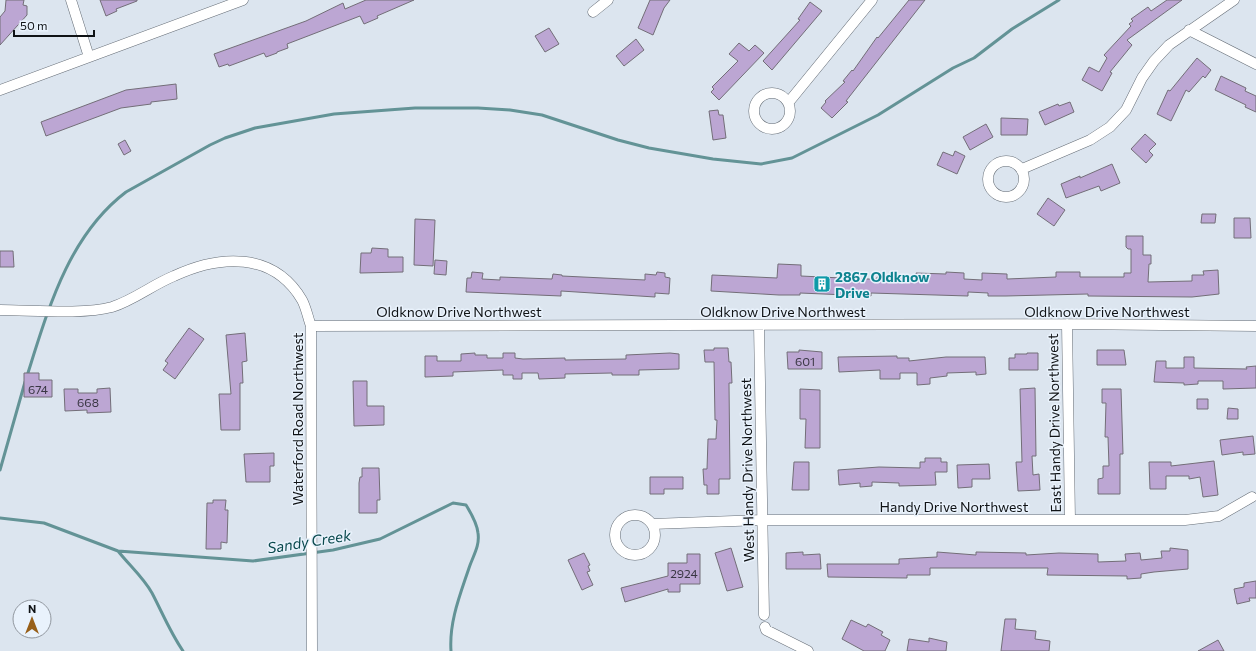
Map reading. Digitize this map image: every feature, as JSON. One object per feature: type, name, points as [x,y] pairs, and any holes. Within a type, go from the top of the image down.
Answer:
[{"type":"street","points":[[71,0],[89,57]]},
{"type":"street","points":[[0,90],[243,0]]},
{"type":"street","points":[[593,12],[608,0]]},
{"type":"street","points":[[788,103],[872,0]]},
{"type":"street","points":[[1022,169],[1090,140],[1110,128],[1126,110],[1142,78],[1168,45],[1234,0]]},
{"type":"street","points":[[1190,30],[1256,64]]},
{"type":"street","name":"Waterford Road Northwest","points":[[0,310],[92,311],[111,307],[129,301],[173,276],[200,265],[236,260],[263,265],[286,280],[302,300],[311,326],[312,651]]},
{"type":"street","name":"Oldknow Drive Northwest","points":[[311,326],[1067,324],[1256,326]]},
{"type":"street","name":"East Handy Drive Northwest","points":[[1067,324],[1070,520]]},
{"type":"street","name":"West Handy Drive Northwest","points":[[759,325],[764,615]]},
{"type":"street","name":"Handy Drive Northwest","points":[[652,524],[762,520],[1186,520],[1219,516],[1252,497]]},
{"type":"street","points":[[765,627],[766,630],[808,651]]},
{"type":"building","points":[[6,0],[24,0],[23,5],[27,6],[27,15],[0,45],[0,17],[5,11]]},
{"type":"building","points":[[100,0],[137,1],[116,9],[117,11],[106,16]]},
{"type":"building","points":[[366,0],[414,0],[377,16],[378,18],[364,24],[360,16],[287,44],[288,48],[266,57],[264,53],[229,66],[228,64],[219,67],[214,54],[306,21],[343,3],[345,9]]},
{"type":"building","points":[[650,0],[670,0],[664,8],[653,35],[638,28]]},
{"type":"building","points":[[909,0],[925,0],[846,101],[848,102],[832,118],[821,108],[826,102],[825,101],[845,82],[843,81],[852,70],[853,71],[877,37],[878,38]]},
{"type":"building","points":[[1167,0],[1182,0],[1127,40],[1132,45],[1110,72],[1112,73],[1102,91],[1082,80],[1089,67],[1099,72],[1107,58],[1104,55],[1131,26],[1129,24],[1133,21],[1131,19],[1148,7],[1151,11]]},
{"type":"building","points":[[810,2],[822,11],[772,70],[763,61],[800,20],[798,19]]},
{"type":"building","points":[[549,28],[559,44],[545,52],[535,36]]},
{"type":"building","points":[[636,39],[644,50],[624,66],[616,56]]},
{"type":"building","points":[[739,43],[749,51],[755,45],[764,53],[719,100],[711,92],[714,89],[712,87],[738,61],[729,54]]},
{"type":"building","points":[[1197,58],[1211,70],[1205,78],[1203,76],[1189,92],[1186,90],[1171,121],[1157,114],[1168,90],[1170,91]]},
{"type":"building","points":[[1221,76],[1246,88],[1245,91],[1256,96],[1256,112],[1245,107],[1246,105],[1215,90]]},
{"type":"building","points":[[176,84],[177,99],[121,108],[46,136],[41,122],[126,90]]},
{"type":"building","points":[[1070,102],[1074,112],[1045,125],[1039,112],[1058,104],[1059,106]]},
{"type":"building","points":[[718,110],[719,115],[723,115],[726,138],[713,140],[709,111]]},
{"type":"building","points":[[1001,118],[1028,119],[1027,135],[1001,135]]},
{"type":"building","points":[[986,124],[993,137],[970,150],[963,137]]},
{"type":"building","points":[[1145,134],[1156,144],[1149,151],[1153,155],[1146,163],[1131,149]]},
{"type":"building","points":[[125,140],[131,151],[124,155],[118,144]]},
{"type":"building","points":[[955,151],[965,156],[957,174],[937,165],[943,152],[953,156]]},
{"type":"building","points":[[1112,164],[1120,183],[1101,191],[1099,186],[1066,198],[1061,184],[1080,176],[1080,178]]},
{"type":"building","points":[[1048,198],[1065,210],[1054,226],[1037,214]]},
{"type":"building","points":[[1202,214],[1216,214],[1215,223],[1201,223]]},
{"type":"building","points":[[1234,218],[1250,218],[1251,238],[1234,238]]},
{"type":"building","points":[[415,219],[435,220],[433,266],[414,265]]},
{"type":"building","points":[[1126,236],[1143,236],[1143,255],[1151,255],[1148,282],[1192,281],[1192,275],[1204,275],[1203,271],[1218,270],[1219,294],[1192,297],[1088,296],[1088,294],[988,296],[988,293],[968,292],[968,296],[871,293],[871,296],[800,293],[800,295],[779,295],[711,291],[712,275],[777,278],[778,264],[801,265],[801,276],[862,279],[877,279],[877,277],[916,279],[916,273],[946,274],[946,272],[964,273],[964,279],[982,280],[982,273],[1007,274],[1007,279],[1056,277],[1056,272],[1080,272],[1080,277],[1124,277],[1124,273],[1131,273],[1131,249],[1126,247]]},
{"type":"building","points":[[372,248],[388,249],[388,257],[403,257],[403,272],[360,273],[361,253],[371,253]]},
{"type":"building","points":[[0,251],[13,251],[14,267],[0,267]]},
{"type":"building","points":[[435,260],[447,261],[446,275],[434,274]]},
{"type":"building","points":[[472,272],[483,273],[482,279],[500,280],[500,277],[552,279],[553,274],[562,276],[645,280],[645,274],[656,275],[657,272],[665,273],[665,277],[670,278],[669,294],[655,293],[655,297],[561,291],[561,296],[466,292],[467,278],[471,278]]},
{"type":"building","points":[[189,328],[204,339],[175,379],[163,370],[168,363],[165,361]]},
{"type":"building","points":[[245,333],[247,361],[242,362],[243,383],[240,383],[240,430],[221,430],[219,394],[231,394],[226,335]]},
{"type":"building","points":[[714,348],[728,348],[729,362],[731,362],[732,383],[729,383],[730,479],[719,479],[719,494],[707,494],[707,485],[704,485],[703,469],[707,469],[708,439],[716,439],[717,420],[715,420],[714,362],[705,362],[704,350],[714,350]]},
{"type":"building","points":[[799,350],[822,352],[822,369],[788,369],[787,352],[799,352]]},
{"type":"building","points":[[1097,350],[1124,350],[1126,365],[1097,365]]},
{"type":"building","points":[[475,353],[475,355],[487,355],[487,358],[503,358],[503,353],[515,353],[515,358],[565,358],[565,360],[626,359],[626,355],[670,353],[679,354],[679,369],[639,370],[639,375],[612,375],[612,373],[565,374],[565,378],[539,379],[538,373],[522,373],[522,379],[513,379],[513,375],[503,375],[503,370],[453,372],[453,376],[425,377],[425,356],[437,356],[437,361],[461,361],[461,354]]},
{"type":"building","points":[[1038,353],[1038,370],[1009,370],[1009,358],[1015,358],[1015,354]]},
{"type":"building","points":[[897,356],[897,358],[909,358],[909,361],[946,357],[985,357],[986,374],[976,375],[976,372],[947,373],[947,376],[930,378],[930,384],[917,385],[917,373],[900,373],[900,379],[880,379],[880,370],[839,372],[838,357]]},
{"type":"building","points":[[1184,357],[1194,357],[1194,368],[1247,369],[1246,367],[1256,366],[1256,388],[1223,389],[1223,381],[1198,381],[1198,384],[1184,385],[1184,383],[1154,382],[1156,361],[1166,361],[1166,368],[1184,368]]},
{"type":"building","points":[[24,373],[39,373],[39,380],[52,380],[52,397],[24,397]]},
{"type":"building","points":[[353,381],[367,381],[367,406],[384,406],[384,425],[354,426]]},
{"type":"building","points":[[110,388],[111,412],[87,413],[87,410],[65,411],[64,389],[78,389],[78,393],[97,393],[97,389]]},
{"type":"building","points":[[1035,388],[1036,456],[1032,456],[1033,475],[1039,474],[1040,490],[1018,491],[1016,462],[1022,462],[1020,389]]},
{"type":"building","points":[[800,389],[820,390],[820,448],[805,448],[806,419],[800,419]]},
{"type":"building","points":[[1102,389],[1121,389],[1123,454],[1120,454],[1120,494],[1098,494],[1098,479],[1103,478],[1103,466],[1109,466],[1108,437],[1105,437],[1106,403],[1102,403]]},
{"type":"building","points":[[1197,399],[1208,399],[1208,409],[1197,409]]},
{"type":"building","points":[[1228,408],[1238,409],[1238,419],[1227,419]]},
{"type":"building","points":[[1253,436],[1255,454],[1243,455],[1243,452],[1222,455],[1220,440]]},
{"type":"building","points":[[274,453],[274,466],[270,466],[270,482],[246,482],[244,454]]},
{"type":"building","points":[[925,458],[941,458],[941,462],[947,462],[947,472],[935,472],[936,485],[899,486],[899,483],[872,482],[872,486],[860,487],[860,483],[839,485],[838,470],[879,467],[920,468],[920,462],[925,462]]},
{"type":"building","points":[[1214,461],[1218,495],[1203,497],[1200,477],[1189,479],[1189,476],[1166,476],[1166,489],[1150,489],[1149,462],[1171,462],[1171,466]]},
{"type":"building","points":[[794,462],[809,462],[809,490],[792,490]]},
{"type":"building","points":[[989,464],[990,479],[972,479],[972,487],[958,488],[957,465]]},
{"type":"building","points":[[362,468],[379,468],[380,500],[377,500],[377,513],[359,513],[359,483],[360,477],[362,477]]},
{"type":"building","points":[[650,477],[683,477],[683,489],[664,489],[664,494],[650,494]]},
{"type":"building","points":[[213,500],[226,500],[225,510],[228,510],[227,543],[221,542],[221,549],[206,549],[207,503],[213,503]]},
{"type":"building","points":[[731,548],[743,587],[727,591],[715,553]]},
{"type":"building","points":[[1170,548],[1188,550],[1188,569],[1141,574],[1141,578],[1127,579],[1127,576],[1047,575],[1048,568],[930,568],[930,575],[907,575],[907,578],[828,577],[827,564],[899,564],[899,559],[937,557],[937,552],[976,555],[976,552],[1026,553],[1026,555],[1059,553],[1098,554],[1098,562],[1126,561],[1125,554],[1140,553],[1141,560],[1162,558],[1161,551],[1170,551]]},
{"type":"building","points":[[803,552],[803,555],[820,554],[821,569],[786,569],[786,553]]},
{"type":"building","points":[[584,553],[590,565],[588,566],[590,571],[587,572],[593,585],[582,590],[568,560]]},
{"type":"building","points":[[687,554],[700,554],[700,584],[680,584],[680,592],[668,592],[668,589],[625,602],[621,588],[668,576],[668,563],[687,563]]},
{"type":"building","points":[[1256,581],[1256,598],[1249,598],[1250,601],[1237,604],[1234,589],[1244,587],[1244,583]]},
{"type":"building","points":[[1005,619],[1016,619],[1015,629],[1036,631],[1035,639],[1050,641],[1049,651],[1001,651]]},
{"type":"building","points":[[851,620],[866,627],[868,624],[883,632],[881,635],[890,640],[885,651],[864,651],[842,639]]},
{"type":"building","points":[[929,638],[947,642],[946,651],[907,651],[909,639],[929,642]]},
{"type":"building","points":[[1218,640],[1224,651],[1198,651]]},
{"type":"waterway","points":[[27,376],[52,300],[75,252],[89,230],[106,210],[126,192],[225,138],[255,128],[334,114],[415,108],[478,108],[510,110],[542,115],[618,140],[649,148],[713,159],[761,164],[792,158],[878,115],[953,68],[974,58],[1012,29],[1059,0]]},
{"type":"waterway","points":[[0,470],[25,382]]},
{"type":"waterway","name":"Sandy Creek","points":[[0,518],[44,523],[118,551],[253,561],[333,550],[380,539],[453,503],[466,505],[476,526],[478,542],[453,619],[451,651]]},
{"type":"waterway","points":[[118,551],[140,576],[152,593],[183,651]]},
{"type":"place","name":"2867 Oldknow Drive","points":[[822,284]]}]
